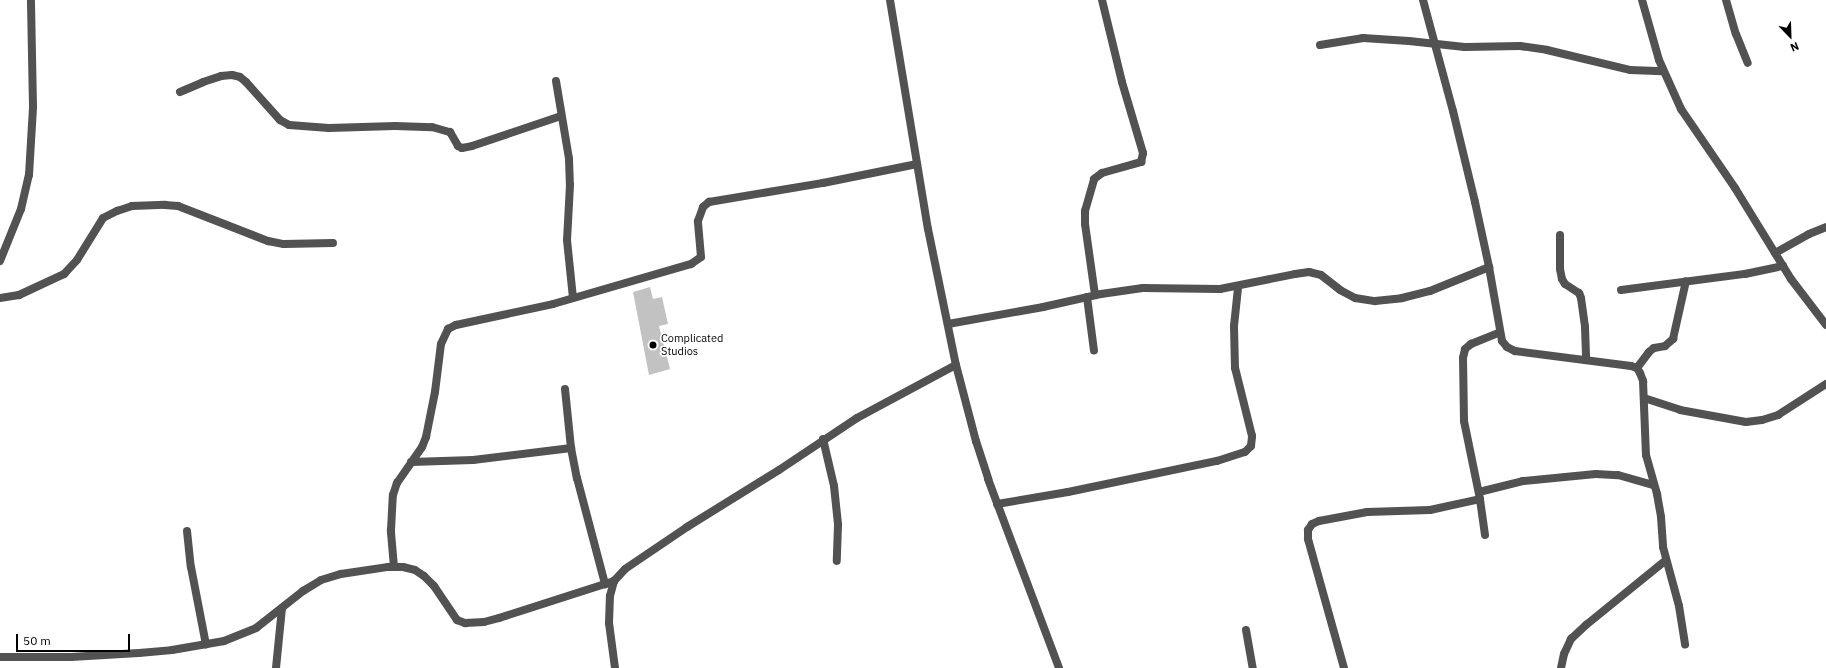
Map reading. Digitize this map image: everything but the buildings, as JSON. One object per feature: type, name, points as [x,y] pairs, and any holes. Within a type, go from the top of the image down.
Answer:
[{"type":"street","points":[[0,261],[21,209],[29,175],[33,107],[31,0]]},
{"type":"street","points":[[890,0],[934,264],[956,365],[976,441],[998,504],[1060,668]]},
{"type":"street","points":[[1095,295],[1085,224],[1085,211],[1094,179],[1102,173],[1141,162],[1143,153],[1122,82],[1102,0]]},
{"type":"street","points":[[1423,0],[1457,127],[1489,268],[1502,341],[1507,347],[1515,351],[1631,366],[1637,368],[1643,380],[1644,439],[1661,517],[1663,547],[1679,606],[1685,645]]},
{"type":"street","points":[[1642,0],[1663,71],[1685,115],[1735,188],[1783,266],[1808,303],[1826,325]]},
{"type":"street","points":[[1726,0],[1736,34],[1748,62]]},
{"type":"street","points":[[1320,45],[1363,38],[1465,47],[1520,46],[1548,50],[1630,70],[1663,71]]},
{"type":"street","points":[[180,92],[221,76],[232,75],[240,77],[246,82],[280,120],[289,125],[329,128],[432,127],[450,132],[458,146],[462,148],[561,116]]},
{"type":"street","points":[[556,82],[569,159],[570,185],[567,240],[574,298]]},
{"type":"street","points":[[394,567],[392,530],[393,495],[397,483],[422,447],[426,437],[435,392],[441,344],[448,329],[456,325],[485,320],[574,298],[628,280],[679,268],[698,260],[702,253],[698,221],[703,206],[709,202],[823,183],[917,164]]},
{"type":"street","points":[[0,298],[19,295],[64,274],[77,260],[103,218],[132,206],[178,206],[268,241],[284,244],[333,243]]},
{"type":"street","points":[[1775,253],[1826,226]]},
{"type":"street","points":[[1560,235],[1560,269],[1562,279],[1565,284],[1579,293],[1582,304],[1586,360]]},
{"type":"street","points":[[1622,290],[1745,274],[1783,266]]},
{"type":"street","points":[[948,324],[1043,307],[1095,295],[1143,288],[1198,290],[1238,287],[1310,272],[1321,275],[1340,290],[1354,298],[1375,301],[1402,298],[1430,291],[1489,268]]},
{"type":"street","points":[[1637,368],[1649,352],[1654,348],[1665,346],[1673,339],[1686,281]]},
{"type":"street","points":[[998,504],[1068,492],[1216,461],[1245,452],[1251,446],[1252,436],[1235,368],[1234,341],[1238,287]]},
{"type":"street","points":[[1087,297],[1094,351]]},
{"type":"street","points":[[1485,535],[1464,421],[1464,358],[1465,349],[1471,344],[1500,332]]},
{"type":"street","points":[[0,657],[106,656],[172,650],[224,641],[256,628],[303,590],[321,580],[342,574],[394,567],[415,570],[424,576],[434,586],[457,620],[465,623],[484,622],[499,618],[614,581],[625,569],[641,557],[779,470],[823,439],[892,398],[956,365]]},
{"type":"street","points":[[1644,398],[1719,418],[1751,421],[1762,420],[1778,415],[1826,384]]},
{"type":"street","points":[[565,389],[571,448],[584,509],[605,584]]},
{"type":"street","points":[[823,439],[834,486],[838,525],[837,561]]},
{"type":"street","points":[[411,462],[467,460],[571,448]]},
{"type":"street","points":[[1344,668],[1308,539],[1308,530],[1312,524],[1319,521],[1367,512],[1430,510],[1479,496],[1523,481],[1596,474],[1618,475],[1654,485]]},
{"type":"street","points":[[187,531],[191,567],[206,645]]},
{"type":"street","points":[[1561,668],[1564,654],[1571,639],[1666,560]]},
{"type":"street","points":[[614,581],[608,608],[615,668]]},
{"type":"street","points":[[276,668],[282,608]]},
{"type":"street","points":[[1246,630],[1253,668]]},
{"type":"place","name":"Complicated Studios","points":[[653,345]]}]
